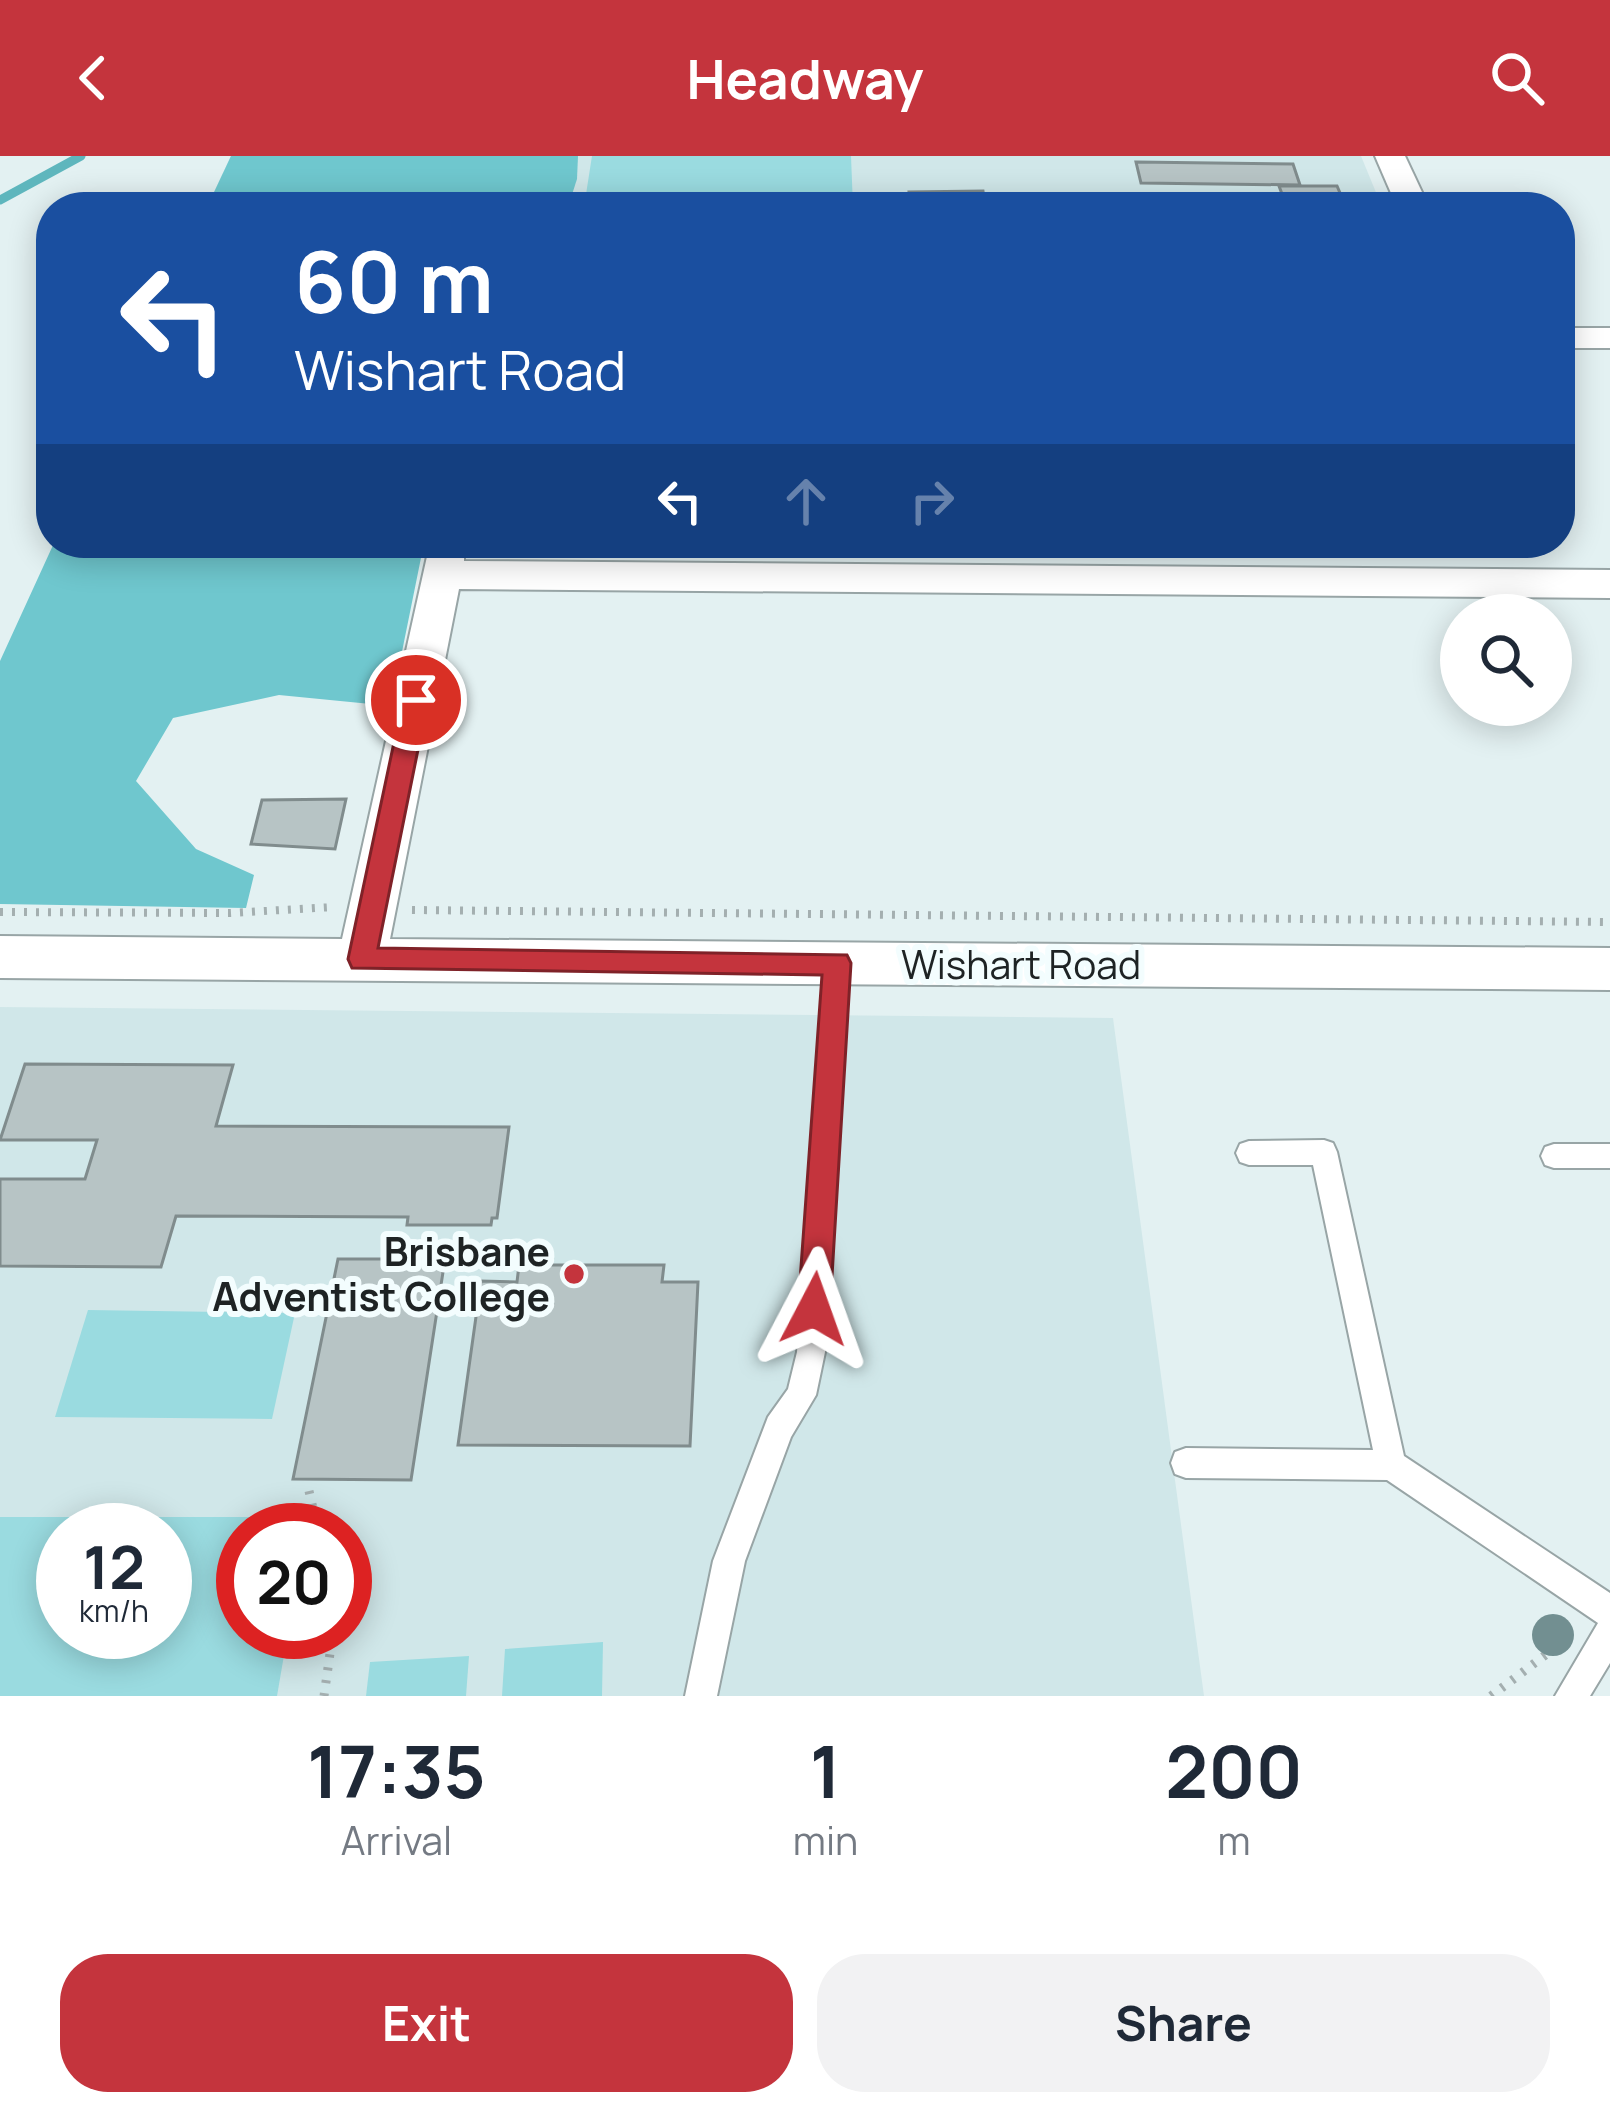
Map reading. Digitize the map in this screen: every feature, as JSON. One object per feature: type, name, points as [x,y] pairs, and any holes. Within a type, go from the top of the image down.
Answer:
[{"type":"street","points":[[1390,156],[1406,192]]},
{"type":"street","points":[[1575,338],[1610,338]]},
{"type":"street","points":[[362,959],[444,559],[1610,584]]},
{"type":"street","name":"Wishart Road","points":[[0,957],[1610,969]]},
{"type":"lane","points":[[701,1696],[729,1561],[779,1428],[801,1394],[811,1352],[837,963]]},
{"type":"lane","points":[[1249,1153],[1324,1152],[1391,1465]]},
{"type":"lane","points":[[1554,1156],[1609,1160]]},
{"type":"lane","points":[[1186,1463],[1391,1465],[1610,1612]]},
{"type":"lane","points":[[1571,1696],[1610,1633]]},
{"type":"path","points":[[0,911],[230,914],[338,907]]},
{"type":"path","points":[[399,910],[1610,922]]},
{"type":"path","points":[[309,1491],[312,1503]]},
{"type":"path","points":[[1492,1696],[1558,1644],[1575,1637]]},
{"type":"path","points":[[324,1696],[329,1659]]},
{"type":"shaded area","points":[[231,156],[1361,156],[1376,192],[214,192]]},
{"type":"shaded area","points":[[231,156],[578,156],[573,192],[214,192]]},
{"type":"shaded area","points":[[592,156],[851,156],[852,192],[586,192]]},
{"type":"shaded area","points":[[47,558],[421,558],[391,706],[279,695],[173,718],[136,781],[196,849],[254,875],[246,908],[0,904],[0,661]]},
{"type":"shaded area","name":"Brisbane Adventist College","points":[[0,1007],[1113,1018],[1204,1696],[0,1696]]},
{"type":"shaded area","points":[[88,1310],[295,1313],[272,1419],[55,1417]]},
{"type":"shaded area","points":[[0,1517],[36,1517],[36,1659],[192,1659],[192,1517],[216,1517],[216,1659],[283,1659],[277,1696],[0,1696]]},
{"type":"shaded area","points":[[603,1642],[602,1696],[502,1696],[505,1649]]},
{"type":"shaded area","points":[[469,1656],[466,1696],[366,1696],[370,1662]]},
{"type":"building","points":[[1136,162],[1293,164],[1300,185],[1141,183]]},
{"type":"building","points":[[1279,186],[1337,186],[1340,192],[1281,192]]},
{"type":"building","points":[[346,799],[335,849],[251,844],[262,800]]},
{"type":"building","points":[[25,1064],[233,1065],[216,1126],[509,1127],[497,1218],[492,1218],[491,1225],[407,1225],[408,1217],[176,1216],[161,1267],[0,1266],[0,1179],[85,1179],[97,1140],[0,1140]]},
{"type":"building","points":[[338,1259],[445,1259],[411,1480],[293,1479]]},
{"type":"building","points":[[519,1265],[664,1265],[662,1282],[698,1282],[690,1446],[458,1445],[481,1281],[517,1282]]},
{"type":"waterway","points":[[0,200],[81,156]]},
{"type":"place","name":"Brisbane Adventist College","points":[[574,1274]]},
{"type":"route","points":[[416,700],[362,959],[837,963],[814,1309]]}]
